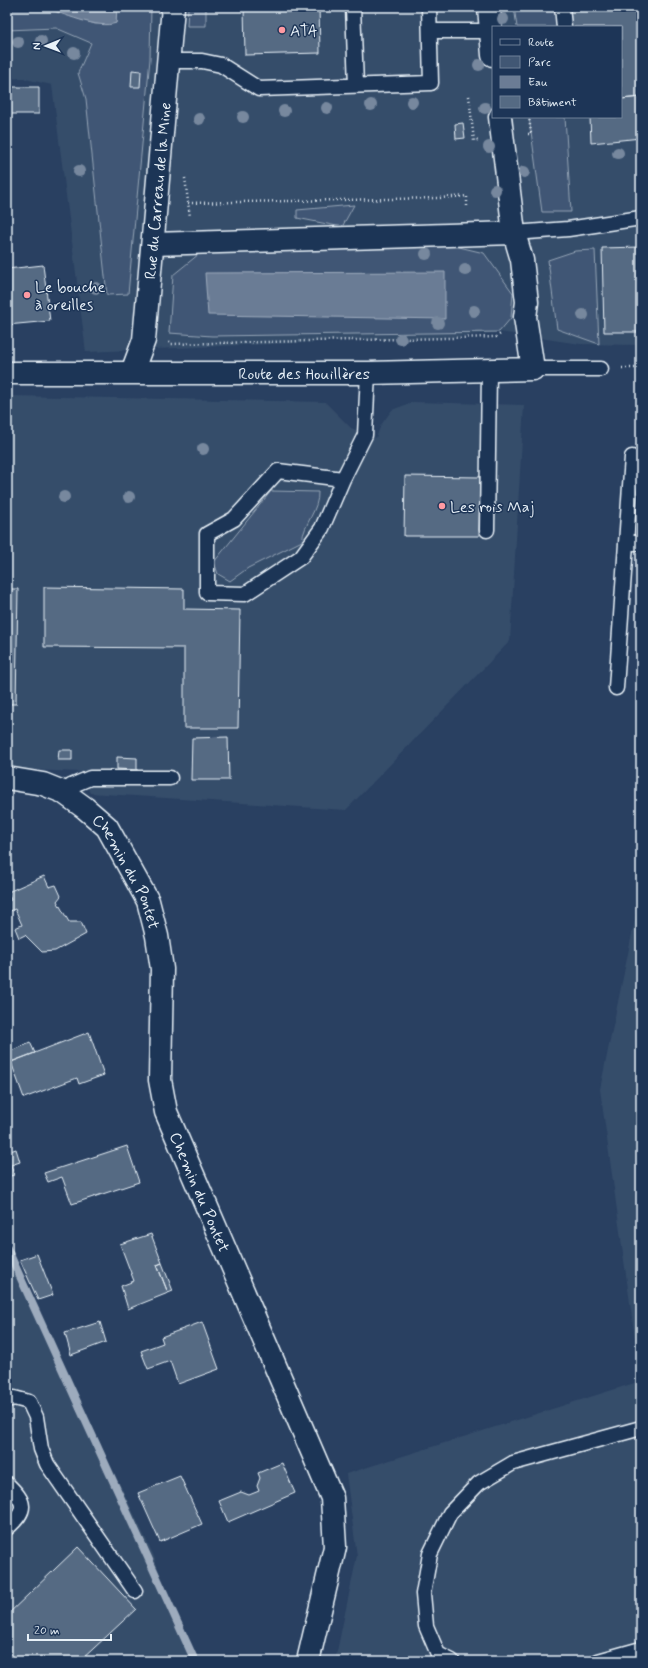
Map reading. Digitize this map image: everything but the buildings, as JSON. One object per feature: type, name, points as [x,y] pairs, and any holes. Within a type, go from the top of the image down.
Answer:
[{"type":"street","name":"Rue du Carreau de la Mine","points":[[132,372],[144,340],[173,7]]},
{"type":"street","points":[[489,7],[492,47]]},
{"type":"street","points":[[500,118],[514,233],[522,260],[527,302],[525,317],[533,369]]},
{"type":"street","points":[[153,244],[514,233]]},
{"type":"street","name":"Route des Houillères","points":[[7,373],[368,373],[533,369]]},
{"type":"street","name":"Chemin du Pontet","points":[[7,778],[43,784],[63,792],[107,827],[148,902],[157,936],[162,969],[160,1080],[166,1112],[332,1498],[335,1547],[308,1661]]},
{"type":"lane","points":[[353,7],[356,85]]},
{"type":"lane","points":[[168,61],[202,61],[222,65],[259,89],[431,83],[429,7]]},
{"type":"lane","points":[[562,7],[564,26]]},
{"type":"lane","points":[[430,32],[490,31]]},
{"type":"lane","points":[[514,233],[568,229],[641,218]]},
{"type":"lane","name":"Route des Houillères","points":[[533,369],[601,368]]},
{"type":"lane","points":[[487,530],[489,370]]},
{"type":"lane","points":[[342,479],[278,471],[234,519],[206,534],[207,593],[245,594],[301,557],[322,528],[342,479],[365,435],[368,373]]},
{"type":"lane","points":[[616,688],[632,457]]},
{"type":"lane","points":[[626,543],[641,543]]},
{"type":"lane","points":[[63,792],[71,786],[90,778],[170,778]]},
{"type":"lane","points":[[7,1400],[14,1398],[29,1402],[36,1417],[41,1449],[47,1464],[135,1590]]},
{"type":"lane","points":[[452,1661],[438,1654],[426,1626],[423,1594],[430,1554],[450,1513],[479,1483],[513,1463],[641,1428]]},
{"type":"lane","points":[[7,1484],[19,1496],[23,1506],[18,1518],[7,1528]]},
{"type":"lane","points":[[598,1661],[641,1649]]},
{"type":"shaded area","points":[[7,7],[641,7],[641,345],[580,344],[499,332],[447,338],[361,340],[86,352],[52,85],[21,78],[7,79]]},
{"type":"shaded area","points":[[7,396],[325,402],[351,428],[376,438],[381,425],[392,410],[413,402],[524,405],[510,641],[346,810],[90,793],[81,772],[7,769]]},
{"type":"shaded area","points":[[637,910],[641,910],[641,1381],[600,1089]]},
{"type":"shaded area","points":[[7,1249],[153,1554],[190,1661],[7,1661]]},
{"type":"shaded area","points":[[641,1381],[641,1661],[335,1661],[357,1556],[346,1474]]},
{"type":"green space","points":[[7,7],[43,7],[95,24],[116,23],[117,7],[151,7],[150,59],[128,294],[107,295],[86,99],[78,73],[91,43],[56,28],[7,30]]},
{"type":"green space","points":[[188,7],[206,7],[206,26],[187,26]]},
{"type":"green space","points":[[514,7],[555,7],[557,26],[517,26]]},
{"type":"green space","points":[[529,118],[565,118],[571,212],[542,212]]},
{"type":"green space","points":[[354,205],[342,227],[297,218],[297,210]]},
{"type":"green space","points":[[455,246],[484,253],[513,293],[511,318],[499,332],[212,336],[169,333],[173,275],[199,254]]},
{"type":"green space","points":[[595,250],[599,344],[557,329],[548,260],[575,251]]},
{"type":"green space","points":[[271,491],[318,492],[318,499],[314,511],[305,528],[302,541],[248,568],[230,581],[218,574],[214,562]]},
{"type":"water","points":[[43,7],[117,7],[116,23],[109,25],[90,23]]},
{"type":"water","points":[[445,272],[445,319],[208,315],[205,273]]},
{"type":"waterway","points":[[7,1248],[195,1661]]},
{"type":"place","name":"ATA","points":[[282,30]]},
{"type":"place","name":"Le bouche à oreilles","points":[[27,295]]},
{"type":"place","name":"Les rois Maj","points":[[442,506]]}]
